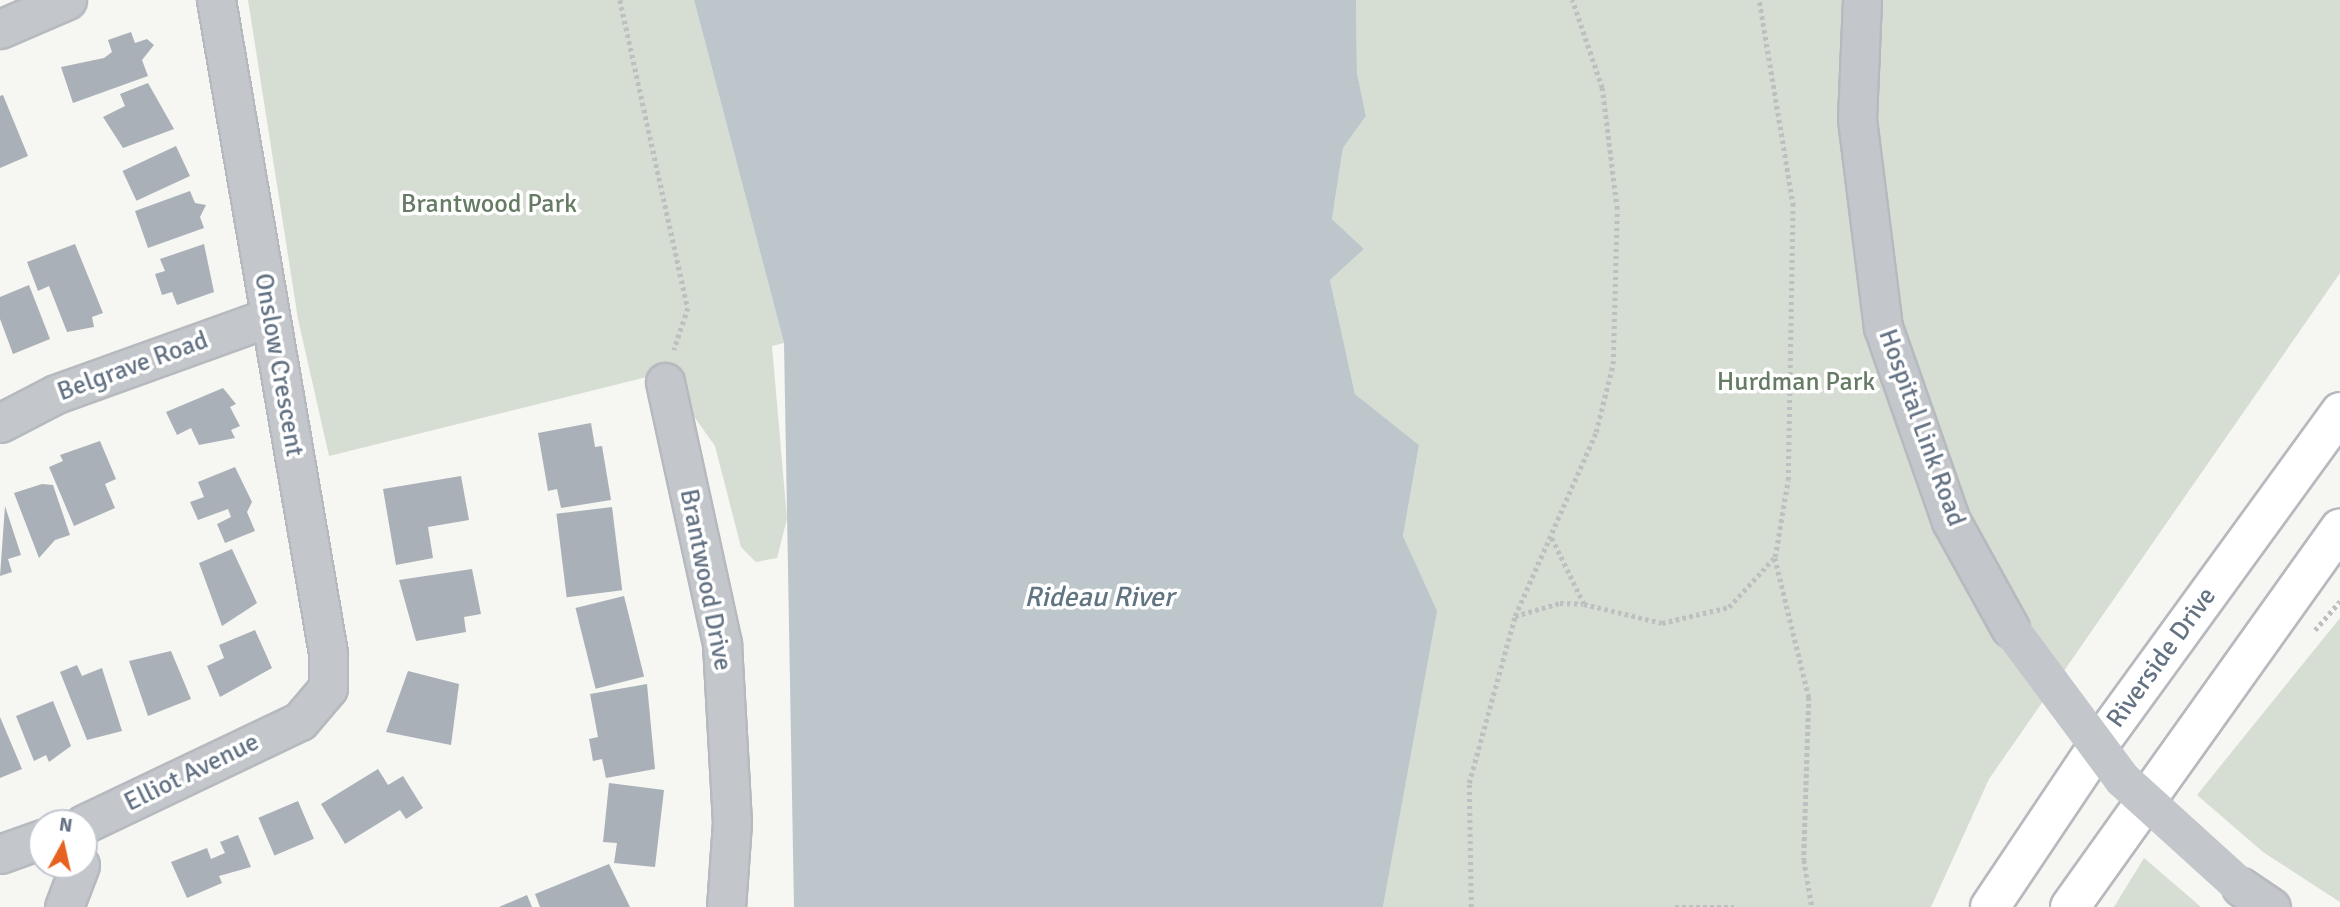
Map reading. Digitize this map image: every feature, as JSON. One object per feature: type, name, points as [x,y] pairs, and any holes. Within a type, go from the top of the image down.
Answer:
[{"type":"main road","name":"Riverside Drive","points":[[1990,907],[2097,747],[2340,412]]},
{"type":"main road","points":[[2070,907],[2340,529]]},
{"type":"street","points":[[0,29],[67,0]]},
{"type":"street","name":"Onslow Crescent","points":[[216,0],[328,653],[328,688],[300,721]]},
{"type":"street","name":"Hospital Link Road","points":[[1862,0],[1857,118],[1883,327],[1951,521],[2010,628],[2122,779],[2241,887],[2272,907]]},
{"type":"street","name":"Belgrave Road","points":[[0,423],[56,394],[270,317]]},
{"type":"street","name":"Brantwood Drive","points":[[665,382],[722,644],[732,822],[726,907]]},
{"type":"street","name":"Elliot Avenue","points":[[98,819],[300,721]]},
{"type":"street","points":[[0,854],[28,844]]},
{"type":"street","points":[[64,907],[75,879]]},
{"type":"path","points":[[620,0],[688,307],[665,382]]},
{"type":"path","points":[[1471,907],[1469,783],[1515,616],[1596,432],[1613,364],[1618,295],[1616,209],[1602,88],[1573,0]]},
{"type":"path","points":[[1759,0],[1793,206],[1788,480],[1775,557],[1809,697],[1804,860],[1812,907]]},
{"type":"path","points":[[1551,537],[1584,604]]},
{"type":"path","points":[[1515,616],[1560,603],[1584,604],[1662,623],[1696,619],[1729,607],[1775,557]]},
{"type":"path","points":[[1675,907],[1735,907]]},
{"type":"green space","name":"Brantwood Park","points":[[248,0],[694,0],[784,343],[772,346],[787,519],[777,558],[756,562],[741,547],[715,446],[663,373],[329,456],[298,319]]},
{"type":"green space","name":"Hurdman Park","points":[[1356,0],[2340,0],[2340,273],[1989,779],[1931,907],[1383,907],[1436,611],[1403,536],[1419,445],[1355,394],[1330,280],[1364,249],[1332,219],[1343,148],[1366,116],[1357,73]]},
{"type":"green space","points":[[2340,618],[2340,902],[2263,852],[2197,795]]},
{"type":"green space","points":[[2144,858],[2201,907],[2114,907]]},
{"type":"water","name":"Rideau River","points":[[694,0],[1356,0],[1357,73],[1366,116],[1343,148],[1332,219],[1364,249],[1330,280],[1355,394],[1419,445],[1403,536],[1437,611],[1383,907],[794,907],[784,343]]},
{"type":"building","points":[[131,32],[135,43],[147,39],[154,45],[142,60],[148,76],[73,103],[61,67],[104,58],[112,52],[108,40]]},
{"type":"building","points":[[148,83],[174,129],[123,148],[103,117],[125,106],[120,94]]},
{"type":"building","points":[[3,95],[28,156],[0,168],[0,96]]},
{"type":"building","points":[[176,146],[190,176],[136,201],[123,171]]},
{"type":"building","points":[[190,191],[195,203],[206,205],[200,217],[204,228],[148,248],[135,211]]},
{"type":"building","points":[[75,244],[103,313],[92,317],[94,327],[67,332],[49,286],[38,291],[27,262]]},
{"type":"building","points":[[204,244],[214,292],[177,305],[172,292],[162,295],[155,274],[165,271],[160,259]]},
{"type":"building","points":[[29,285],[50,339],[13,354],[0,319],[0,297]]},
{"type":"building","points":[[223,388],[236,404],[230,407],[240,426],[231,430],[235,438],[199,445],[191,428],[177,435],[166,412]]},
{"type":"building","points":[[591,423],[595,447],[602,446],[611,500],[561,508],[557,489],[548,491],[538,433]]},
{"type":"building","points":[[100,441],[116,479],[105,484],[115,508],[74,526],[49,467],[63,461],[60,455]]},
{"type":"building","points":[[235,467],[252,502],[247,512],[255,531],[225,543],[217,524],[231,517],[228,509],[198,520],[190,502],[204,497],[198,482]]},
{"type":"building","points":[[461,476],[469,520],[428,527],[433,558],[396,565],[383,489]]},
{"type":"building","points":[[42,484],[53,485],[70,535],[55,540],[39,558],[14,493]]},
{"type":"building","points":[[5,506],[21,555],[8,559],[12,572],[0,576]]},
{"type":"building","points":[[612,507],[622,590],[567,597],[556,514]]},
{"type":"building","points":[[232,549],[257,603],[222,626],[199,563]]},
{"type":"building","points":[[472,569],[481,614],[464,617],[466,632],[416,641],[399,580]]},
{"type":"building","points":[[624,596],[644,677],[596,689],[575,608]]},
{"type":"building","points":[[255,630],[272,668],[220,697],[207,666],[224,658],[219,645]]},
{"type":"building","points":[[171,651],[191,699],[148,716],[129,661]]},
{"type":"building","points":[[77,665],[82,676],[102,668],[122,731],[87,740],[60,672]]},
{"type":"building","points":[[408,671],[459,684],[451,745],[386,732]]},
{"type":"building","points":[[647,684],[655,769],[606,778],[602,759],[593,761],[589,739],[598,737],[590,694]]},
{"type":"building","points":[[53,701],[71,746],[49,762],[46,755],[34,761],[16,716]]},
{"type":"building","points":[[0,717],[22,769],[0,778]]},
{"type":"building","points":[[378,769],[388,785],[403,776],[423,808],[406,819],[400,810],[345,844],[321,804]]},
{"type":"building","points":[[609,783],[664,790],[655,867],[614,863],[617,843],[603,842]]},
{"type":"building","points":[[298,801],[314,839],[274,856],[258,818]]},
{"type":"building","points":[[238,835],[251,867],[219,876],[222,883],[187,898],[171,862],[207,848],[211,859],[225,853],[220,842]]},
{"type":"building","points":[[609,864],[630,907],[540,907],[535,894]]},
{"type":"building","points":[[527,895],[532,907],[499,907]]}]
